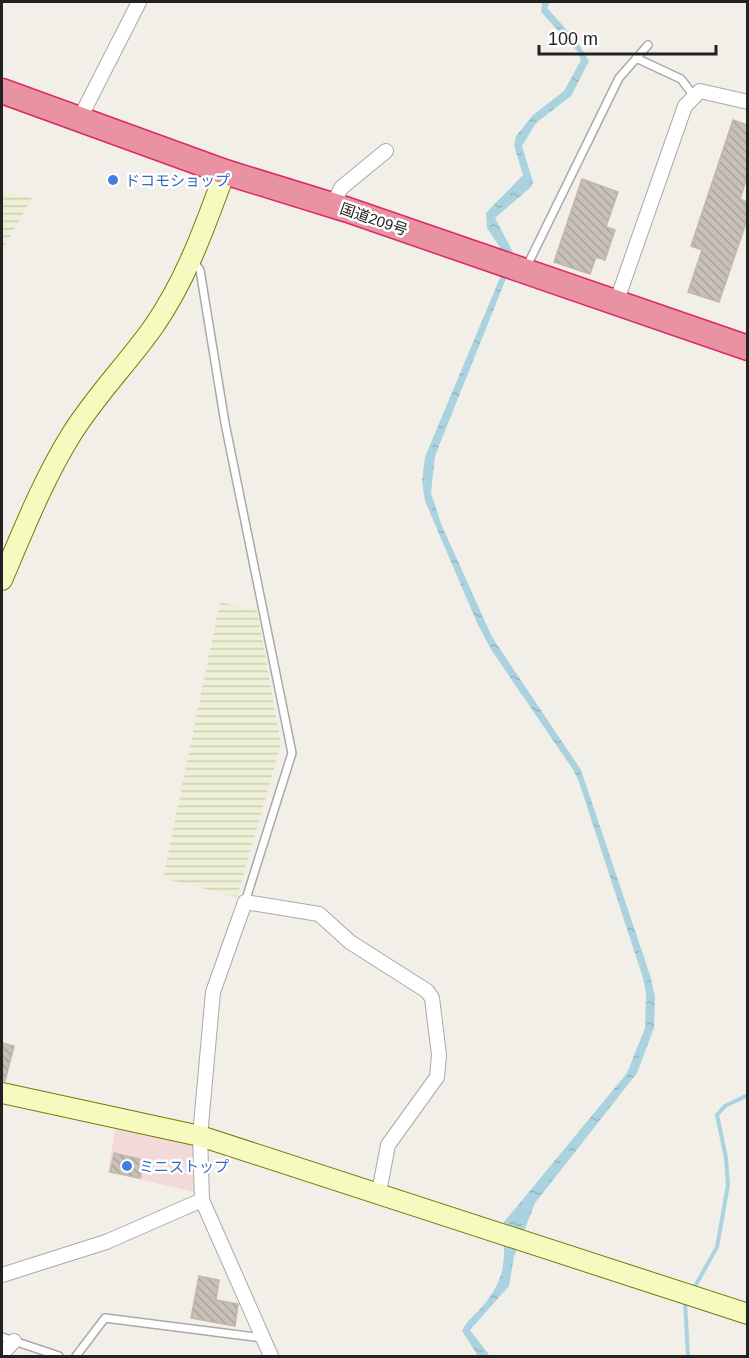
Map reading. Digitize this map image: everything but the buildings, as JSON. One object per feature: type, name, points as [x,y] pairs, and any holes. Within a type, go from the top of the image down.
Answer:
[{"type":"highway","name":"国道209号","points":[[2,91],[225,172],[333,205],[747,348]]},
{"type":"street","points":[[80,118],[139,2]]},
{"type":"street","points":[[616,303],[685,106],[700,91],[747,102]]},
{"type":"street","points":[[333,205],[341,188],[386,151]]},
{"type":"street","points":[[2,580],[46,481],[71,434],[154,326],[193,259],[225,172]]},
{"type":"street","points":[[271,1356],[202,1200],[200,1136],[213,992],[245,902],[319,914],[350,942],[427,991],[432,998],[440,1055],[437,1077],[388,1145],[379,1192]]},
{"type":"street","points":[[2,1093],[200,1136],[379,1192],[747,1314]]},
{"type":"street","points":[[2,1275],[106,1242],[202,1200]]},
{"type":"street","points":[[2,1354],[8,1339]]},
{"type":"lane","points":[[514,268],[619,78],[648,45]]},
{"type":"lane","points":[[636,58],[681,80],[694,96]]},
{"type":"lane","points":[[193,259],[200,270],[225,423],[292,753],[245,902]]},
{"type":"lane","points":[[76,1356],[105,1318],[263,1338]]},
{"type":"lane","points":[[8,1339],[59,1356]]},
{"type":"shaded area","points":[[116,1124],[194,1143],[194,1192],[108,1172]]},
{"type":"green space","points":[[2,192],[32,198],[2,251]]},
{"type":"green space","points":[[220,602],[257,611],[281,744],[237,897],[163,878]]},
{"type":"water","points":[[542,2],[550,2],[547,8],[577,41],[589,61],[571,96],[536,123],[522,146],[533,182],[531,187],[495,218],[515,256],[435,456],[431,493],[442,526],[492,637],[581,770],[650,975],[655,997],[654,1028],[637,1073],[535,1203],[514,1257],[509,1286],[470,1330],[490,1356],[478,1356],[462,1331],[491,1295],[501,1275],[504,1257],[504,1222],[627,1073],[645,1028],[646,993],[643,978],[579,782],[574,771],[492,651],[478,625],[425,501],[422,481],[425,457],[502,273],[505,255],[487,228],[486,213],[523,175],[514,145],[516,136],[533,115],[564,91],[581,60],[577,51],[541,12]]},
{"type":"waterway","points":[[693,1290],[717,1247],[728,1185],[726,1158],[717,1115],[725,1106],[748,1095]]},
{"type":"waterway","points":[[685,1301],[688,1356]]},
{"type":"place","name":"ドコモショップ","points":[[113,180]]},
{"type":"place","name":"ミニストップ","points":[[127,1166]]}]
